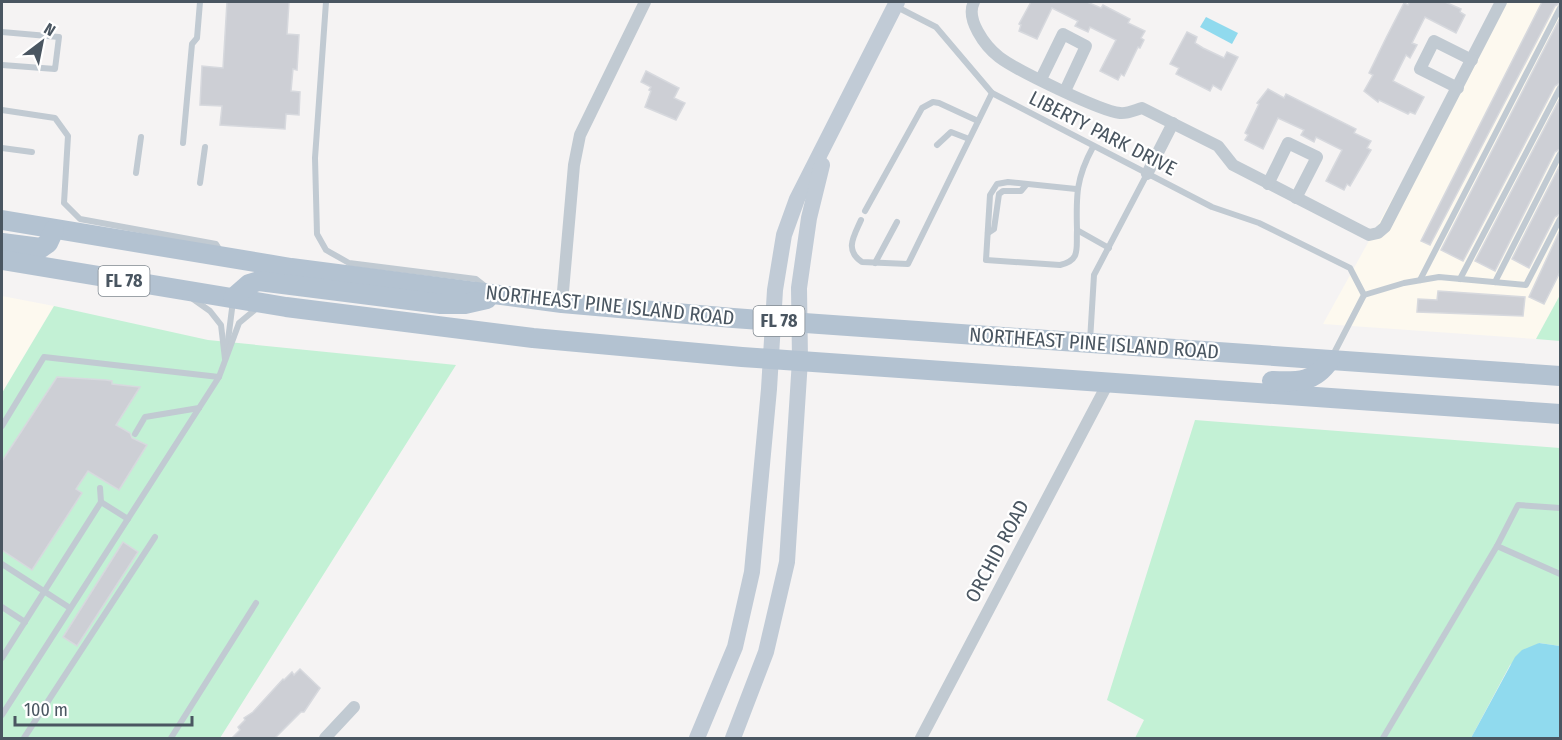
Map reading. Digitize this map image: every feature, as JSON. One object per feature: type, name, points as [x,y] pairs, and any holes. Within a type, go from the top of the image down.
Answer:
[{"type":"main road","name":"NORTHEAST PINE ISLAND ROAD","points":[[2,220],[224,258],[562,303],[774,321],[1560,376]]},
{"type":"main road","points":[[2,243],[41,248],[48,243],[54,230]]},
{"type":"main road","name":"NORTHEAST PINE ISLAND ROAD","points":[[2,260],[183,291],[522,336],[771,358],[1560,414]]},
{"type":"main road","points":[[233,298],[249,284],[259,281],[441,304],[465,304],[498,294]]},
{"type":"main road","name":"NORTHEAST PINE ISLAND ROAD","points":[[1022,376],[1062,368],[1297,382],[1310,381],[1330,360]]},
{"type":"street","points":[[562,303],[578,142],[645,2]]},
{"type":"street","points":[[974,2],[971,16],[975,27],[998,56],[1099,108],[1122,114],[1142,108],[1218,146],[1233,165],[1369,235],[1378,233],[1394,210],[1502,2]]},
{"type":"street","points":[[697,738],[735,647],[752,572],[775,290],[784,235],[793,208],[893,3]]},
{"type":"street","points":[[1041,79],[1063,34],[1086,46],[1065,91]]},
{"type":"street","points":[[1458,88],[1420,69],[1434,41],[1473,60]]},
{"type":"street","points":[[1147,174],[1173,123]]},
{"type":"street","points":[[733,738],[766,652],[784,579],[794,471],[800,360],[799,288],[807,230],[828,140]]},
{"type":"street","points":[[1268,184],[1288,143],[1317,157],[1296,198]]},
{"type":"street","name":"ORCHID ROAD","points":[[921,738],[1108,383]]},
{"type":"street","points":[[325,738],[354,707]]},
{"type":"lane","points":[[183,144],[192,44],[197,38],[200,2]]},
{"type":"lane","points":[[326,2],[314,194],[317,234],[326,250],[349,262],[476,279],[498,294]]},
{"type":"lane","name":"LIBERTY PARK DRIVE","points":[[893,3],[936,27],[992,93],[1212,207],[1259,223],[1350,268],[1364,295]]},
{"type":"lane","points":[[1420,280],[1560,8]]},
{"type":"lane","points":[[2,32],[59,38],[55,69],[2,65]]},
{"type":"lane","points":[[1460,279],[1560,87]]},
{"type":"lane","points":[[861,220],[850,244],[852,254],[862,262],[908,264],[992,93]]},
{"type":"lane","points":[[866,211],[922,108],[933,102],[939,103],[978,121]]},
{"type":"lane","points":[[2,111],[56,119],[68,136],[64,203],[80,219],[216,244],[224,258]]},
{"type":"lane","points":[[937,145],[951,132],[969,138]]},
{"type":"lane","points":[[136,173],[141,137]]},
{"type":"lane","points":[[200,183],[205,147]]},
{"type":"lane","points":[[1076,189],[1026,185],[1021,191],[1003,191],[999,194],[994,229],[988,233],[986,260],[1060,265],[1071,262],[1076,255],[1076,189],[1080,173],[1093,147]]},
{"type":"lane","points":[[2,148],[32,152]]},
{"type":"lane","points":[[1495,282],[1560,154]]},
{"type":"lane","points":[[1090,343],[1094,275],[1147,174]]},
{"type":"lane","points":[[1330,360],[1364,295],[1439,277],[1526,285],[1560,219]]},
{"type":"lane","points":[[875,263],[897,222]]},
{"type":"lane","points":[[1077,230],[1109,248]]},
{"type":"lane","points":[[183,291],[210,311],[221,325],[226,360]]},
{"type":"lane","points":[[226,360],[233,298]]},
{"type":"lane","points":[[2,715],[219,377],[239,323],[252,311],[266,303]]},
{"type":"lane","points":[[2,426],[44,357],[219,377]]},
{"type":"lane","points":[[135,434],[145,417],[199,408]]},
{"type":"lane","points":[[2,657],[101,502],[100,488]]},
{"type":"lane","points":[[101,502],[128,519]]},
{"type":"lane","points":[[1383,738],[1497,546],[1518,505],[1560,508]]},
{"type":"lane","points":[[24,738],[155,537]]},
{"type":"lane","points":[[1497,546],[1560,574]]},
{"type":"lane","points":[[2,564],[70,608]]},
{"type":"lane","points":[[171,738],[256,603]]},
{"type":"lane","points":[[2,607],[25,622]]},
{"type":"shaded area","points":[[1501,2],[1560,2],[1560,295],[1536,339],[1323,324]]},
{"type":"shaded area","points":[[2,296],[54,306],[2,393]]},
{"type":"green space","points":[[1560,295],[1560,341],[1536,339]]},
{"type":"green space","points":[[54,306],[208,340],[456,365],[220,738],[2,738],[2,393]]},
{"type":"green space","points":[[1195,420],[1560,448],[1560,646],[1539,643],[1510,665],[1471,738],[1135,738],[1144,720],[1107,700]]},
{"type":"water","points":[[1206,17],[1238,33],[1232,44],[1200,27]]},
{"type":"water","points":[[1539,643],[1560,646],[1560,738],[1471,738],[1515,657],[1522,650]]},
{"type":"building","points":[[227,2],[289,2],[287,34],[299,35],[297,70],[293,69],[291,91],[300,92],[299,115],[286,114],[285,129],[220,125],[222,106],[200,105],[202,66],[223,68]]},
{"type":"building","points":[[1031,2],[1087,2],[1101,8],[1103,5],[1130,19],[1128,23],[1145,31],[1141,38],[1144,40],[1140,48],[1138,47],[1124,76],[1121,74],[1118,80],[1100,71],[1116,40],[1090,27],[1088,32],[1075,26],[1078,21],[1052,8],[1037,39],[1019,31],[1021,25],[1019,24]]},
{"type":"building","points":[[1410,2],[1445,2],[1461,9],[1460,12],[1465,15],[1456,33],[1425,17],[1412,43],[1417,45],[1410,58],[1406,55],[1393,81],[1424,97],[1415,114],[1410,112],[1408,114],[1379,100],[1378,102],[1364,91],[1373,75],[1369,73],[1404,3],[1408,5]]},
{"type":"building","points":[[1542,2],[1560,3],[1555,6],[1430,245],[1421,241]]},
{"type":"building","points":[[1560,18],[1560,83],[1555,86],[1463,261],[1441,250]]},
{"type":"building","points":[[1187,32],[1197,37],[1195,43],[1203,48],[1224,58],[1227,52],[1238,57],[1221,90],[1213,85],[1210,91],[1176,74],[1179,68],[1170,64]]},
{"type":"building","points":[[646,71],[679,88],[674,98],[685,103],[676,120],[645,107],[651,91],[649,90],[651,87],[641,82]]},
{"type":"building","points":[[1268,89],[1284,98],[1286,94],[1356,129],[1354,133],[1371,141],[1367,148],[1371,150],[1350,186],[1347,184],[1344,190],[1326,181],[1342,150],[1316,137],[1314,142],[1301,135],[1304,130],[1278,118],[1263,149],[1245,140],[1248,135],[1245,133],[1259,104],[1257,103]]},
{"type":"building","points":[[1560,98],[1560,149],[1555,152],[1495,271],[1475,261]]},
{"type":"building","points":[[1560,165],[1560,214],[1555,217],[1529,268],[1512,259]]},
{"type":"building","points":[[1560,230],[1560,272],[1544,304],[1529,297]]},
{"type":"building","points":[[1438,291],[1525,297],[1523,316],[1417,312],[1418,299],[1437,300]]},
{"type":"building","points":[[57,377],[106,380],[112,381],[112,384],[140,387],[116,425],[130,433],[132,438],[147,445],[119,490],[88,471],[76,489],[82,493],[32,570],[2,550],[2,461]]},
{"type":"building","points":[[123,542],[138,552],[77,646],[63,637]]},
{"type":"building","points":[[300,669],[320,688],[304,712],[301,712],[275,738],[232,738],[240,730],[238,727],[245,720],[244,718],[253,712],[283,679],[292,672],[294,675]]}]
